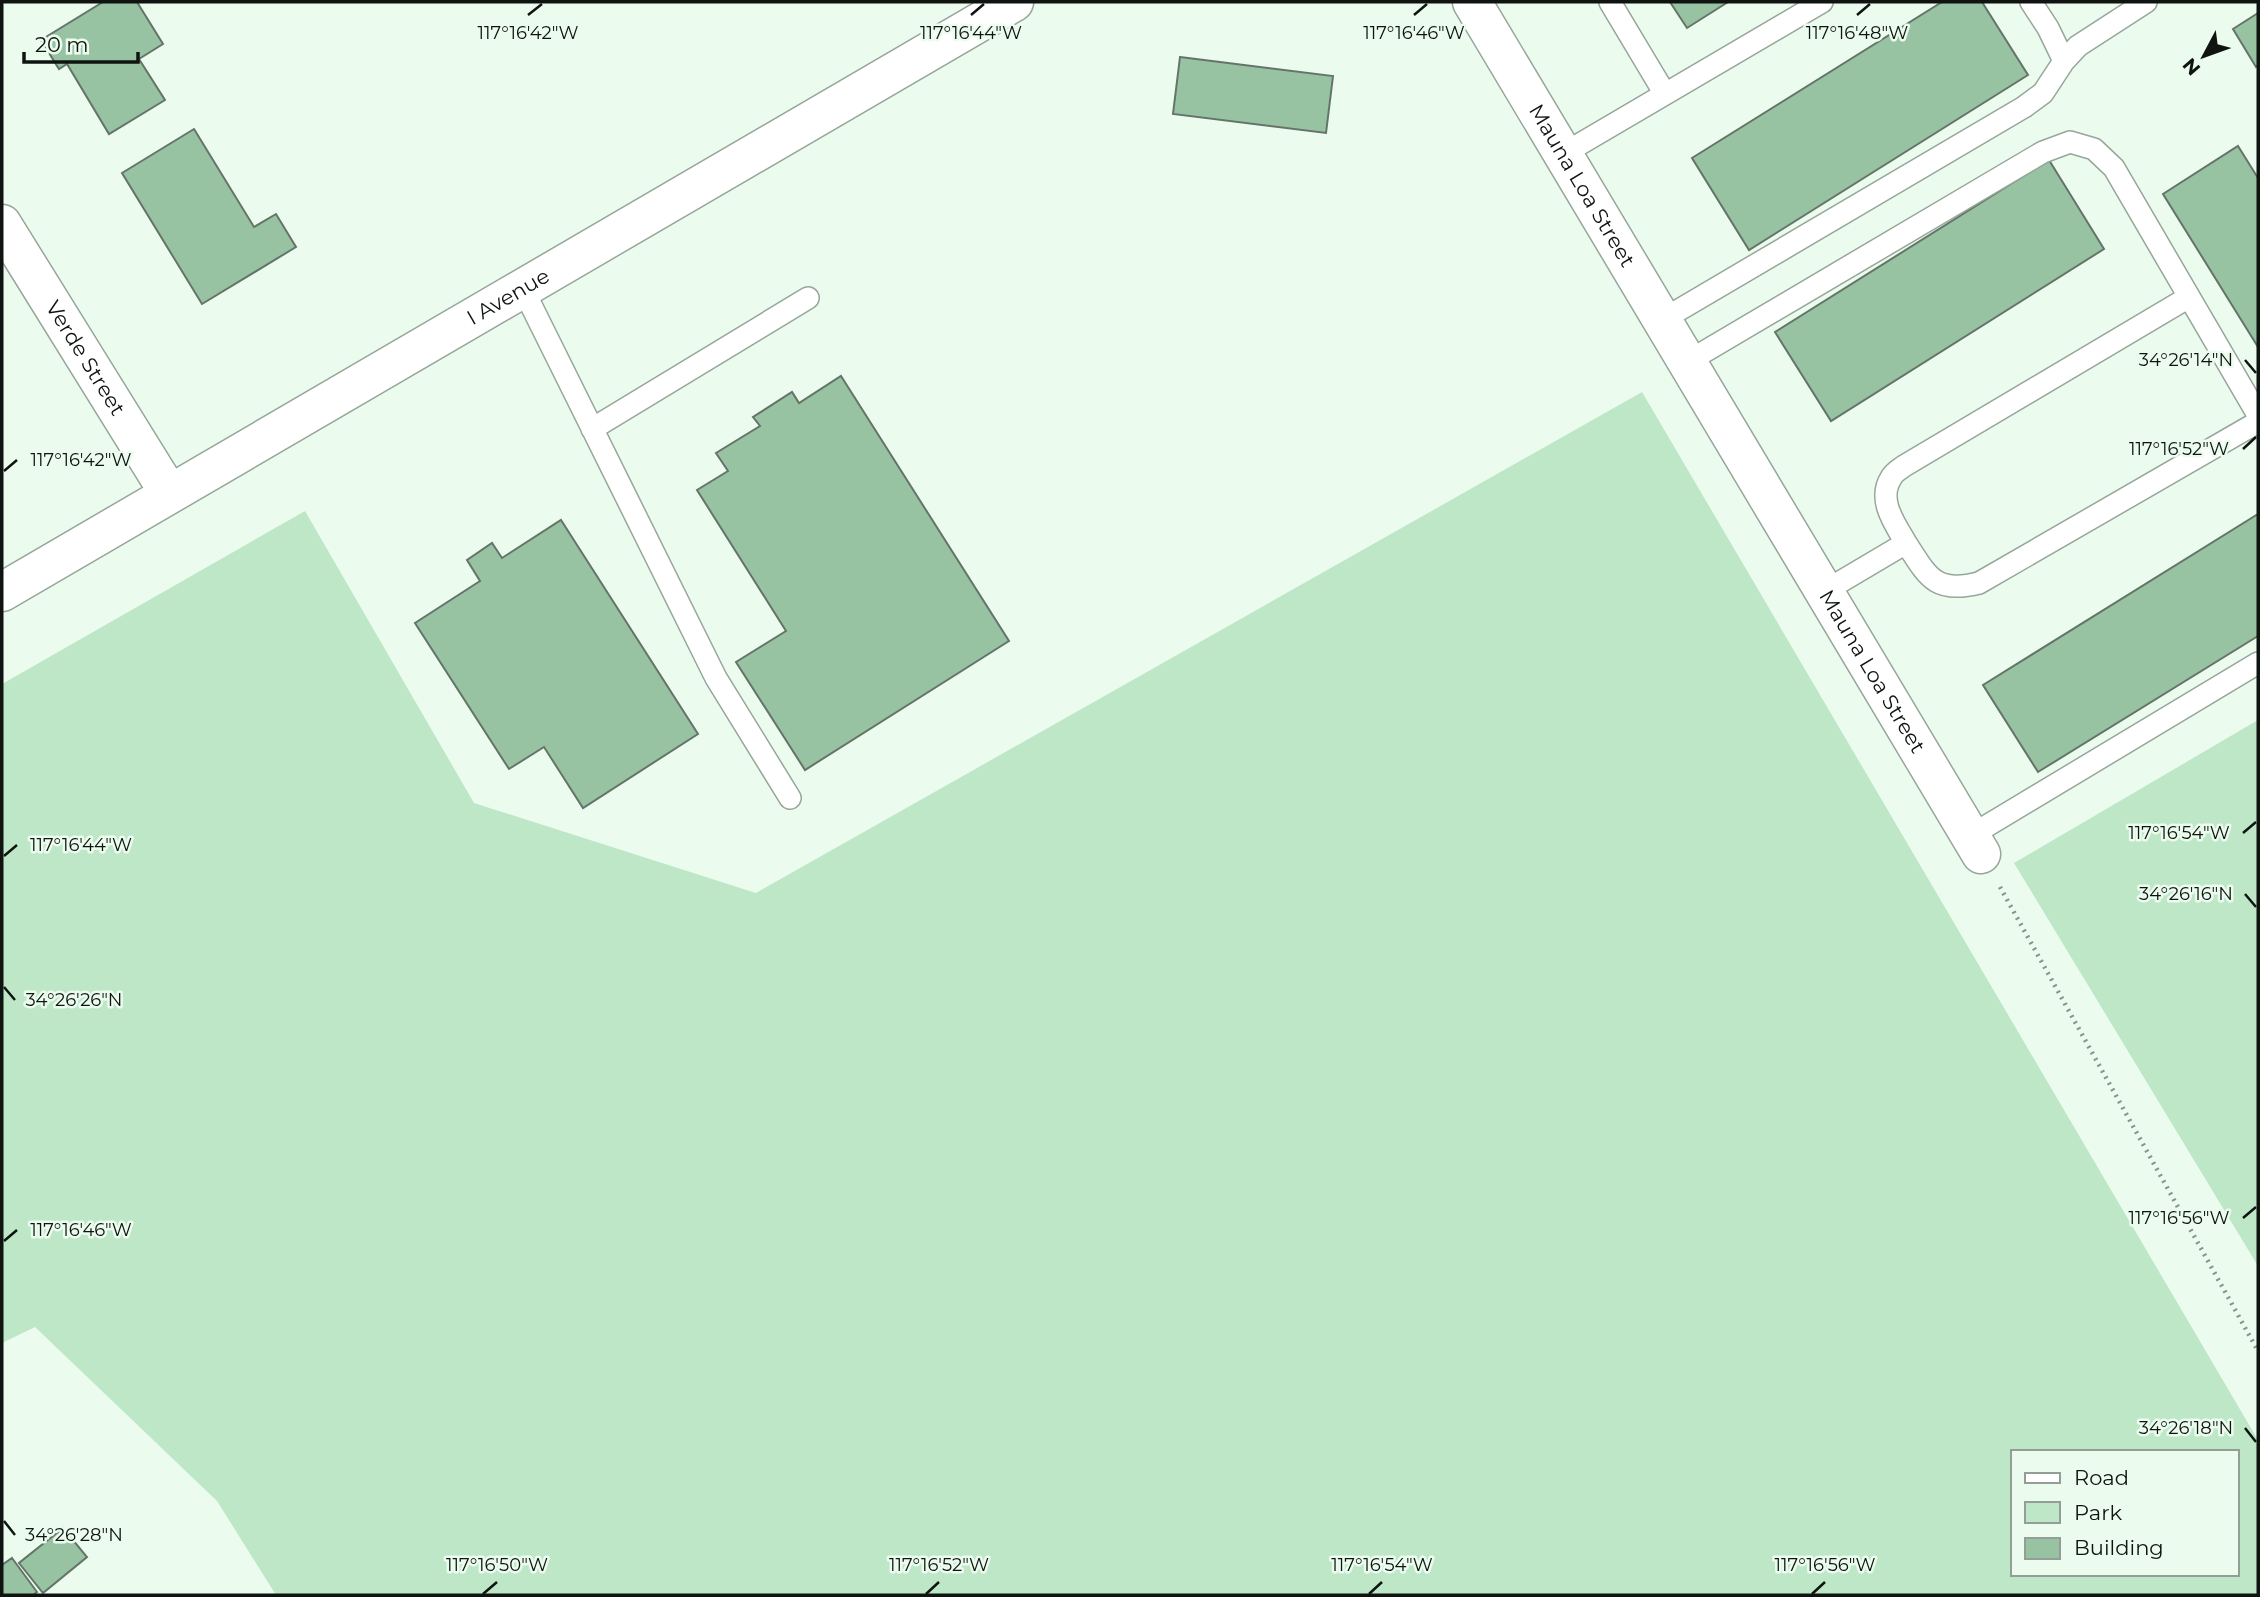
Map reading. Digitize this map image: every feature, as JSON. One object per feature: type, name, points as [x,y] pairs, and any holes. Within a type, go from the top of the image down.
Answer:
[{"type":"street","name":"I Avenue","points":[[2,592],[169,492],[772,146],[1014,2]]},
{"type":"street","name":"Mauna Loa Street","points":[[1472,2],[1975,845]]},
{"type":"street","name":"Verde Street","points":[[2,224],[169,492]]},
{"type":"lane","points":[[1610,2],[1665,94]]},
{"type":"lane","points":[[1563,154],[1822,2]]},
{"type":"lane","points":[[2031,2],[2048,28],[2064,61]]},
{"type":"lane","points":[[1662,320],[2024,107],[2043,93],[2064,61],[2078,46],[2146,2]]},
{"type":"lane","points":[[1687,362],[2043,152],[2070,142],[2094,149],[2114,168],[2258,415]]},
{"type":"lane","points":[[523,289],[716,678],[790,798]]},
{"type":"lane","points":[[2189,297],[1897,471],[1891,477],[1885,495],[1889,513],[1924,570],[1937,583],[1959,588],[1979,583],[2258,422]]},
{"type":"lane","points":[[592,429],[808,298]]},
{"type":"lane","points":[[1825,591],[1906,543]]},
{"type":"lane","points":[[1975,845],[2258,663]]},
{"type":"path","points":[[1975,845],[2258,1351]]},
{"type":"green space","points":[[1642,392],[2258,1440],[2258,1595],[276,1595],[217,1501],[35,1327],[2,1343],[2,684],[305,511],[474,803],[756,893]]},
{"type":"green space","points":[[2258,720],[2258,1266],[2014,863]]},
{"type":"building","points":[[103,2],[137,2],[163,44],[139,59],[165,100],[109,134],[67,64],[59,69],[41,40]]},
{"type":"building","points":[[1670,2],[1728,2],[1687,28]]},
{"type":"building","points":[[1942,2],[1982,2],[2028,75],[1749,250],[1692,158]]},
{"type":"building","points":[[2258,13],[2258,65],[2256,67],[2233,29]]},
{"type":"building","points":[[1180,57],[1333,76],[1326,133],[1173,114]]},
{"type":"building","points":[[194,129],[254,227],[276,214],[296,247],[202,304],[122,173]]},
{"type":"building","points":[[2238,146],[2258,178],[2258,347],[2163,194]]},
{"type":"building","points":[[2049,160],[2104,249],[1831,421],[1775,332]]},
{"type":"building","points":[[841,376],[1009,641],[805,770],[736,662],[786,631],[697,490],[728,471],[716,453],[760,426],[753,417],[792,392],[799,403]]},
{"type":"building","points":[[2258,514],[2258,636],[2038,772],[1983,685]]},
{"type":"building","points":[[561,520],[698,734],[583,808],[544,747],[509,769],[415,623],[480,581],[467,560],[492,543],[502,558]]},
{"type":"building","points":[[63,1528],[87,1557],[43,1593],[19,1563]]},
{"type":"building","points":[[12,1558],[37,1592],[33,1595],[2,1595],[2,1565]]}]
